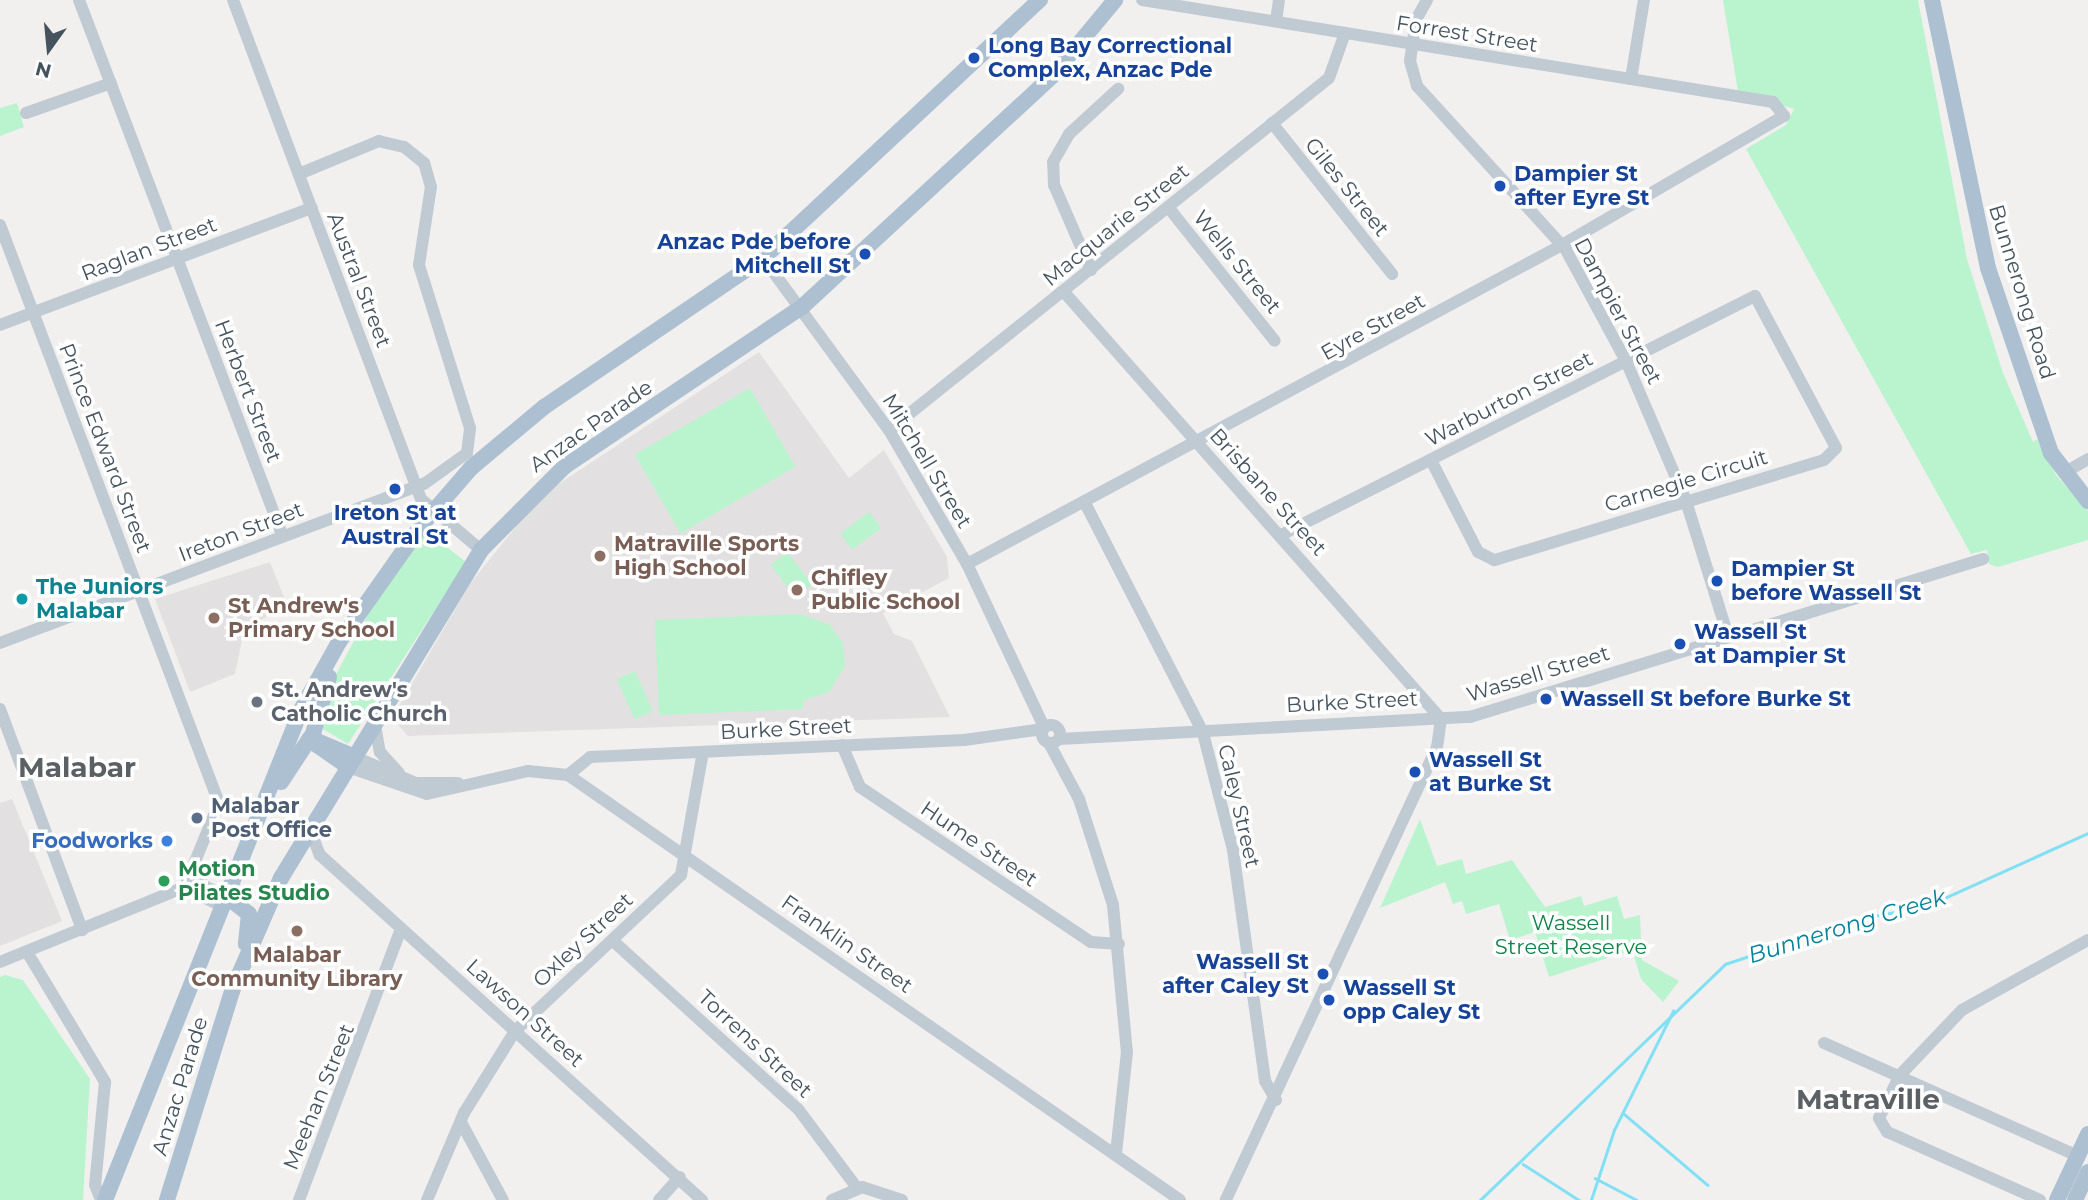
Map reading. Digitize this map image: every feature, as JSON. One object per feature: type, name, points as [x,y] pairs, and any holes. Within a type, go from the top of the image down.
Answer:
[{"type":"main road","name":"Anzac Parade","points":[[103,1200],[301,710],[339,642],[433,512],[471,468],[544,407],[763,258],[1040,0]]},
{"type":"main road","name":"Anzac Parade","points":[[167,1200],[242,964],[281,878],[309,825],[352,762],[481,550],[565,466],[802,307],[1052,76],[1115,0]]},
{"type":"main road","name":"Bunnerong Road","points":[[1932,0],[1988,268],[2064,473],[2088,501]]},
{"type":"main road","points":[[255,822],[302,744],[314,737],[339,642]]},
{"type":"main road","points":[[314,737],[352,762]]},
{"type":"main road","points":[[242,964],[249,914],[281,878]]},
{"type":"main road","points":[[224,901],[249,914]]},
{"type":"main road","points":[[2057,1200],[2088,1134]]},
{"type":"main road","points":[[2075,1200],[2088,1172]]},
{"type":"street","name":"Herbert Street","points":[[79,0],[283,537]]},
{"type":"street","name":"Austral Street","points":[[233,0],[416,488],[433,512],[481,550]]},
{"type":"street","name":"Forrest Street","points":[[1142,0],[1631,79],[1784,109]]},
{"type":"street","points":[[1276,21],[1279,0]]},
{"type":"street","points":[[1412,45],[1427,0]]},
{"type":"street","points":[[1631,79],[1644,0]]},
{"type":"street","name":"Macquarie Street","points":[[889,430],[1329,78],[1345,33]]},
{"type":"street","name":"Dampier Street","points":[[1412,45],[1411,68],[1422,92],[1563,245],[1626,361],[1686,501],[1728,636]]},
{"type":"street","points":[[26,113],[111,83]]},
{"type":"street","points":[[1091,270],[1054,185],[1053,162],[1069,134],[1118,89]]},
{"type":"street","name":"Eyre Street","points":[[967,564],[1198,443],[1563,245],[1780,122],[1784,109]]},
{"type":"street","name":"Giles Street","points":[[1272,123],[1392,274]]},
{"type":"street","name":"Ireton Street","points":[[0,643],[416,488],[460,462],[471,443],[448,344],[419,265],[430,187],[426,168],[411,150],[379,141],[299,174]]},
{"type":"street","name":"Wells Street","points":[[1168,207],[1275,341]]},
{"type":"street","name":"Raglan Street","points":[[0,325],[312,208]]},
{"type":"street","name":"Prince Edward Street","points":[[0,225],[219,803],[208,841],[187,878],[194,885]]},
{"type":"street","name":"Mitchell Street","points":[[763,258],[802,307],[889,430],[967,564],[1034,698],[1072,784],[1114,905],[1119,944],[1127,1052],[1116,1154]]},
{"type":"street","name":"Brisbane Street","points":[[1064,292],[1441,719]]},
{"type":"street","name":"Warburton Street","points":[[1281,535],[1755,296]]},
{"type":"street","name":"Carnegie Circuit","points":[[1431,460],[1487,559],[1824,460],[1836,448],[1755,296]]},
{"type":"street","points":[[2064,473],[2088,459]]},
{"type":"street","name":"Caley Street","points":[[1085,503],[1200,728],[1231,840],[1265,1081],[1276,1100]]},
{"type":"street","name":"Wassell Street","points":[[1441,719],[1469,717],[1983,559]]},
{"type":"street","points":[[0,709],[82,930]]},
{"type":"street","points":[[1230,1198],[1437,747],[1441,719]]},
{"type":"street","name":"Burke Street","points":[[568,775],[590,757],[1051,734],[1441,719]]},
{"type":"street","points":[[375,725],[383,758],[408,780]]},
{"type":"street","name":"Hume Street","points":[[842,745],[860,787],[1091,942],[1119,944]]},
{"type":"street","points":[[688,857],[704,752]]},
{"type":"street","name":"Franklin Street","points":[[352,762],[408,780],[477,783]]},
{"type":"street","name":"Franklin Street","points":[[352,762],[419,793],[528,771],[568,775],[1180,1200]]},
{"type":"street","name":"Lawson Street","points":[[309,825],[320,855],[680,1177],[702,1200]]},
{"type":"street","points":[[292,858],[320,855]]},
{"type":"street","name":"Oxley Street","points":[[427,1200],[462,1124],[515,1031],[681,875],[688,857]]},
{"type":"street","points":[[0,962],[194,885],[224,901]]},
{"type":"street","name":"Meehan Street","points":[[299,1200],[401,928]]},
{"type":"street","name":"Torrens Street","points":[[612,940],[798,1109],[857,1188]]},
{"type":"street","points":[[2040,1200],[1887,1132],[1880,1118],[1900,1075],[1962,1010],[2088,940]]},
{"type":"street","points":[[27,952],[96,1058],[105,1082],[95,1185],[103,1200]]},
{"type":"street","points":[[1824,1042],[2078,1156]]},
{"type":"street","points":[[462,1124],[503,1200]]},
{"type":"street","points":[[659,1200],[680,1177]]},
{"type":"street","points":[[832,1200],[857,1188],[902,1200]]},
{"type":"shaded area","points":[[759,352],[849,478],[884,450],[947,557],[949,578],[883,613],[894,634],[912,641],[950,717],[408,736],[392,718],[469,585],[526,514],[554,487]]},
{"type":"shaded area","name":"St Andrew's Primary School","points":[[270,562],[287,605],[244,630],[235,674],[190,692],[155,599]]},
{"type":"shaded area","points":[[12,799],[62,921],[0,946],[0,803]]},
{"type":"green space","points":[[1723,0],[1918,0],[1967,259],[2003,373],[2033,442],[2037,439],[2056,475],[2088,511],[2088,540],[1998,567],[1989,564],[1987,550],[1971,554],[1746,149],[1786,125],[1794,109],[1738,92]]},
{"type":"green space","points":[[17,103],[24,127],[0,136],[0,108]]},
{"type":"green space","points":[[750,388],[796,467],[680,533],[635,455]]},
{"type":"green space","points":[[869,512],[881,528],[852,550],[840,534]]},
{"type":"green space","points":[[425,530],[466,562],[348,744],[316,725],[326,693],[386,581]]},
{"type":"green space","points":[[787,552],[812,584],[796,597],[770,565]]},
{"type":"green space","points":[[799,614],[829,624],[843,643],[845,666],[830,691],[803,701],[803,709],[659,715],[655,620]]},
{"type":"green space","points":[[635,671],[653,711],[635,719],[617,679]]},
{"type":"green space","name":"Wassell Street Reserve","points":[[1420,819],[1437,866],[1462,859],[1466,874],[1512,860],[1545,907],[1581,896],[1584,906],[1617,896],[1624,919],[1640,915],[1642,960],[1679,981],[1663,1002],[1641,979],[1632,950],[1549,977],[1535,932],[1510,940],[1499,904],[1466,914],[1462,901],[1453,904],[1445,882],[1380,908]]},
{"type":"green space","points":[[5,975],[23,980],[90,1079],[83,1200],[0,1200],[0,977]]},
{"type":"waterway","name":"Bunnerong Creek","points":[[1480,1200],[1725,964],[1863,918],[1927,906],[2088,833]]},
{"type":"waterway","points":[[1591,1200],[1614,1130],[1673,1011]]},
{"type":"waterway","points":[[1623,1113],[1708,1185]]},
{"type":"waterway","points":[[1523,1164],[1579,1200]]},
{"type":"waterway","points":[[1595,1178],[1637,1200]]},
{"type":"place","name":"Long Bay Correctional Complex, Anzac Pde","points":[[974,58]]},
{"type":"place","name":"Dampier St after Eyre St","points":[[1500,186]]},
{"type":"place","name":"Anzac Pde before Mitchell St","points":[[865,254]]},
{"type":"place","name":"Ireton St at Austral St","points":[[395,489]]},
{"type":"place","name":"Matraville Sports High School","points":[[600,556]]},
{"type":"place","name":"Dampier St before Wassell St","points":[[1717,581]]},
{"type":"place","name":"Chifley Public School","points":[[797,590]]},
{"type":"place","name":"The Juniors Malabar","points":[[22,599]]},
{"type":"place","name":"St Andrew's Primary School","points":[[214,618]]},
{"type":"place","name":"Wassell St at Dampier St","points":[[1680,644]]},
{"type":"place","name":"Wassell St before Burke St","points":[[1546,699]]},
{"type":"place","name":"St. Andrew's Catholic Church","points":[[257,702]]},
{"type":"place","name":"Wassell St at Burke St","points":[[1415,772]]},
{"type":"place","name":"Malabar Post Office","points":[[197,818]]},
{"type":"place","name":"Foodworks","points":[[167,841]]},
{"type":"place","name":"Motion Pilates Studio","points":[[164,881]]},
{"type":"place","name":"Malabar Community Library","points":[[297,931]]},
{"type":"place","name":"Wassell St after Caley St","points":[[1323,974]]},
{"type":"place","name":"Wassell St opp Caley St","points":[[1329,1000]]},
{"type":"district","name":"Malabar","points":[[77,767]]},
{"type":"district","name":"Matraville","points":[[1868,1099]]}]
